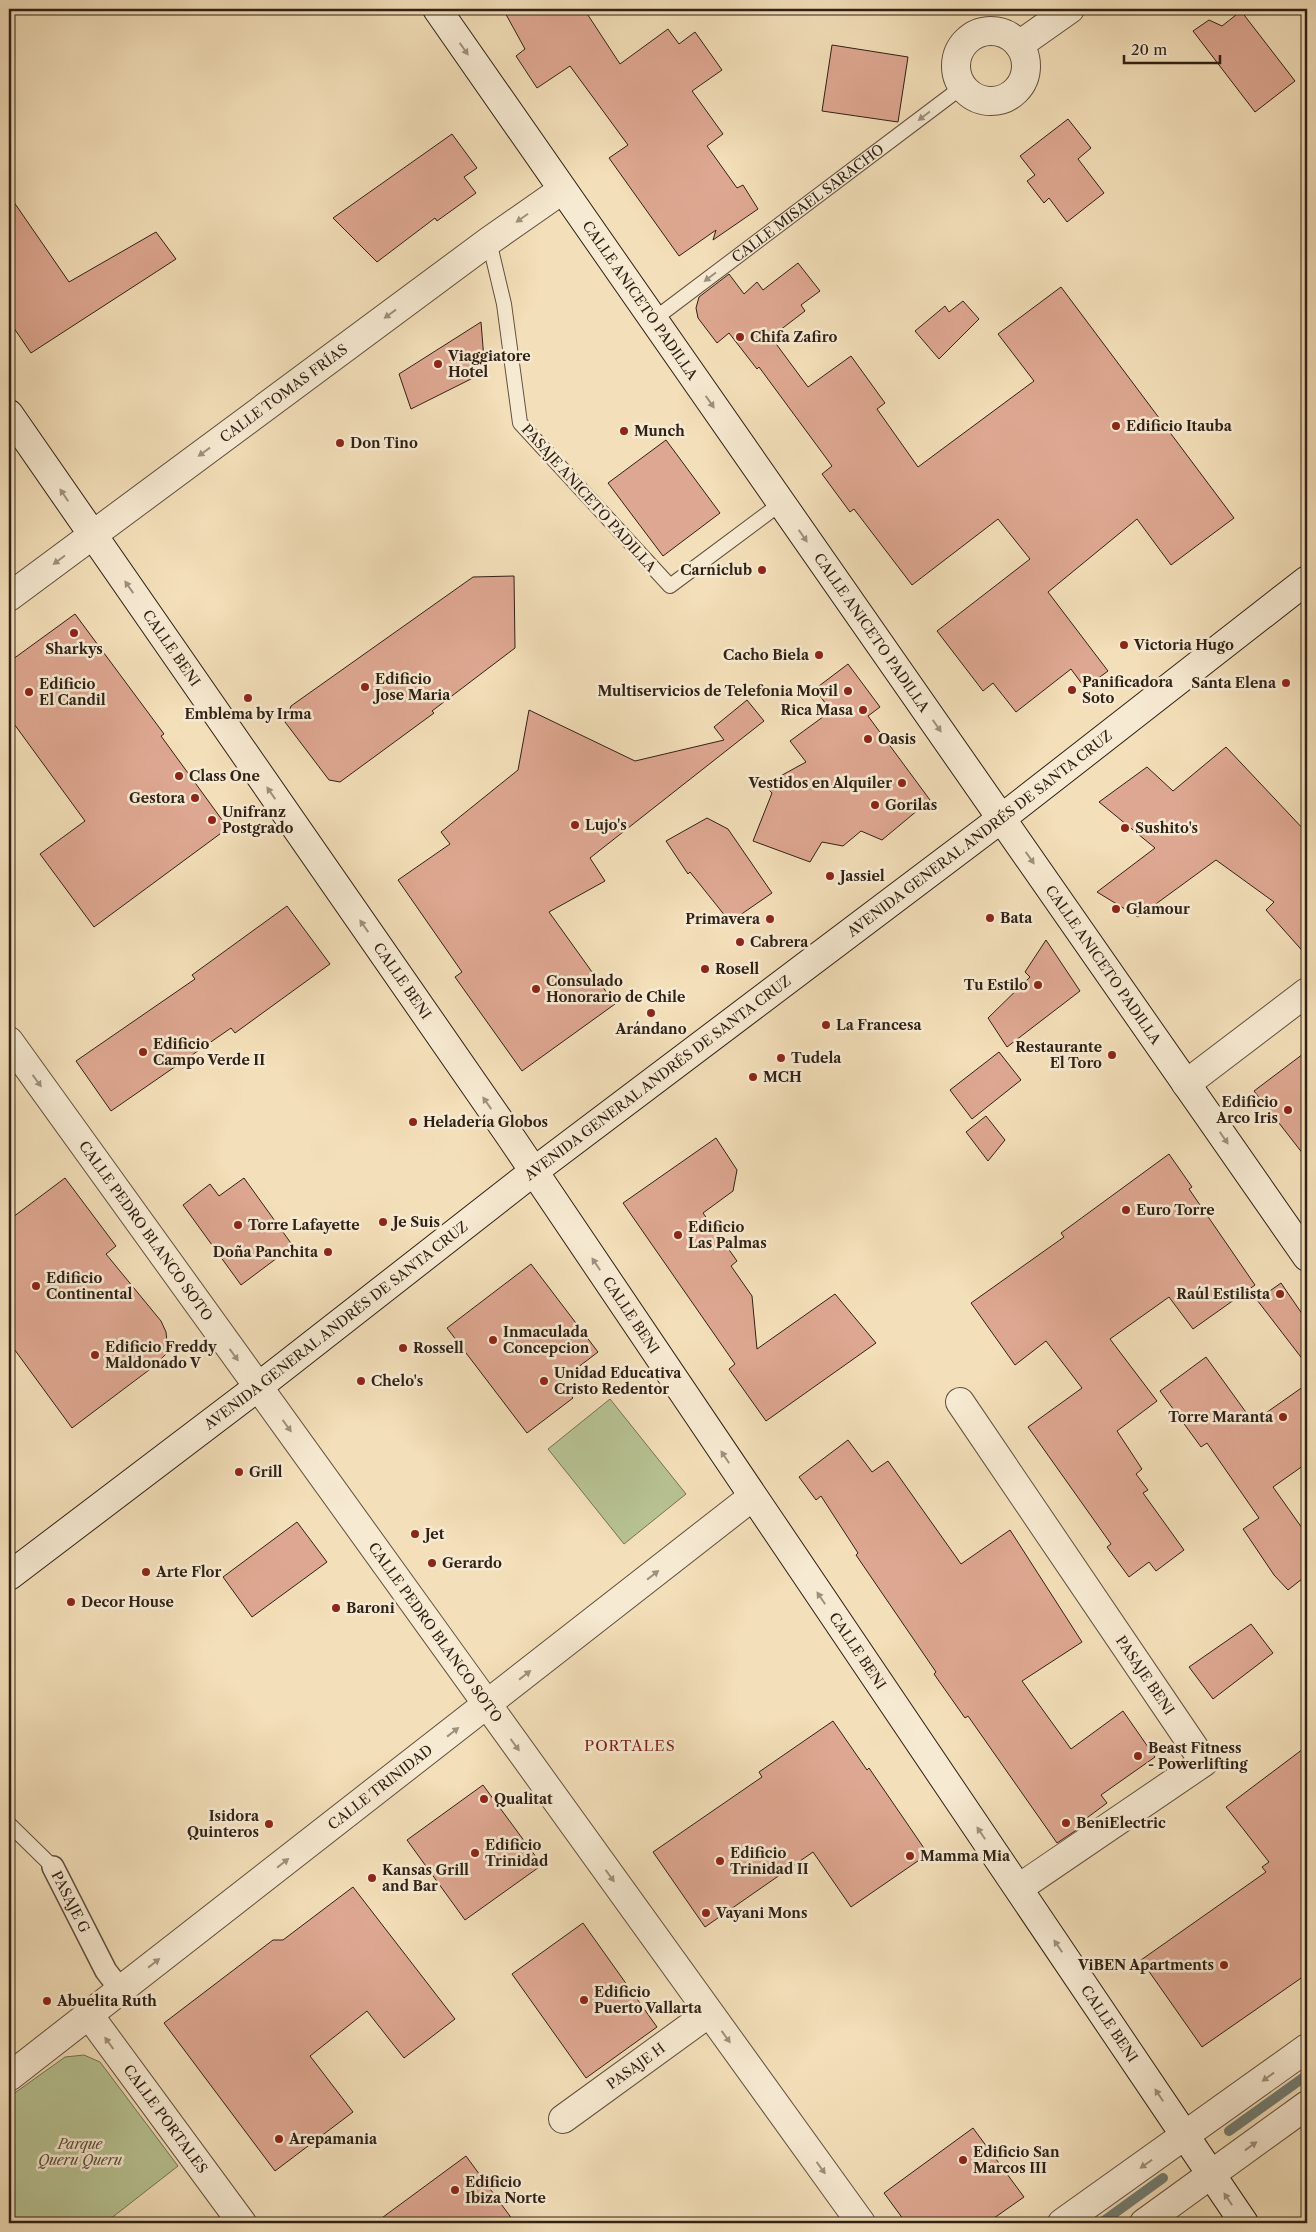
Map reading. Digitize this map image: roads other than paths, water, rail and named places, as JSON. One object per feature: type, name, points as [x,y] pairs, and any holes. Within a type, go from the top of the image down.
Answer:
[{"type":"main road","name":"CALLE ANICETO PADILLA","points":[[437,9],[780,504],[1002,818],[1307,1257]]},
{"type":"main road","points":[[1019,45],[1070,9]]},
{"type":"main road","points":[[996,31],[1009,36],[1019,45],[1025,57],[1026,71],[1021,84],[1012,94],[1000,100],[986,101],[973,96],[962,87],[956,74],[956,60],[960,47],[969,37],[982,32],[996,31]]},
{"type":"main road","name":"CALLE TOMAS FRÍAS","points":[[9,597],[489,241],[562,190]]},
{"type":"main road","name":"CALLE BENI","points":[[9,414],[533,1172],[1244,2223]]},
{"type":"main road","name":"AVENIDA GENERAL ANDRÉS DE SANTA CRUZ","points":[[9,1576],[258,1387],[533,1172],[1002,818],[1307,580]]},
{"type":"main road","points":[[1186,1084],[1307,992]]},
{"type":"main road","name":"CALLE PEDRO BLANCO SOTO","points":[[9,1041],[861,2223]]},
{"type":"main road","name":"PASAJE BENI","points":[[960,1402],[1204,1762],[1018,1888]]},
{"type":"main road","name":"CALLE TRINIDAD","points":[[9,2076],[752,1497]]},
{"type":"main road","name":"PASAJE H","points":[[562,2119],[709,2013]]},
{"type":"main road","name":"CALLE PORTALES","points":[[89,2015],[242,2223]]},
{"type":"main road","points":[[1062,2223],[1307,2048]]},
{"type":"main road","points":[[1144,2223],[1307,2105]]},
{"type":"street","name":"PASAJE G","points":[[53,1867],[106,1971],[120,1989]]},
{"type":"lane","name":"CALLE MISAEL SARACHO","points":[[653,320],[962,87]]},
{"type":"lane","name":"PASAJE ANICETO PADILLA","points":[[489,241],[504,304],[520,423],[670,586],[780,504]]},
{"type":"lane","name":"PASAJE G","points":[[9,1824],[53,1867]]},
{"type":"waterway","points":[[1229,2131],[1307,2075]]},
{"type":"waterway","points":[[1101,2223],[1163,2178]]},
{"type":"place","name":"Chifa Zafiro","points":[[740,337]]},
{"type":"place","name":"Viaggiatore Hotel","points":[[438,364]]},
{"type":"place","name":"Edificio Itauba","points":[[1116,426]]},
{"type":"place","name":"Munch","points":[[624,431]]},
{"type":"place","name":"Don Tino","points":[[340,443]]},
{"type":"place","name":"Carniclub","points":[[762,570]]},
{"type":"place","name":"Sharkys","points":[[74,633]]},
{"type":"place","name":"Victoria Hugo","points":[[1124,645]]},
{"type":"place","name":"Cacho Biela","points":[[819,655]]},
{"type":"place","name":"Santa Elena","points":[[1286,683]]},
{"type":"place","name":"Edificio Jose Maria","points":[[365,687]]},
{"type":"place","name":"Panificadora Soto","points":[[1072,690]]},
{"type":"place","name":"Multiservicios de Telefonia Movil","points":[[848,691]]},
{"type":"place","name":"Edificio El Candil","points":[[29,692]]},
{"type":"place","name":"Emblema by Irma","points":[[248,698]]},
{"type":"place","name":"Rica Masa","points":[[863,710]]},
{"type":"place","name":"Oasis","points":[[868,739]]},
{"type":"place","name":"Class One","points":[[179,776]]},
{"type":"place","name":"Vestidos en Alquiler","points":[[902,783]]},
{"type":"place","name":"Gestora","points":[[195,798]]},
{"type":"place","name":"Gorilas","points":[[875,805]]},
{"type":"place","name":"Unifranz Postgrado","points":[[212,820]]},
{"type":"place","name":"Lujo's","points":[[575,825]]},
{"type":"place","name":"Sushito's","points":[[1125,828]]},
{"type":"place","name":"Jassiel","points":[[830,876]]},
{"type":"place","name":"Glamour","points":[[1116,909]]},
{"type":"place","name":"Bata","points":[[990,918]]},
{"type":"place","name":"Primavera","points":[[770,919]]},
{"type":"place","name":"Cabrera","points":[[740,942]]},
{"type":"place","name":"Rosell","points":[[705,969]]},
{"type":"place","name":"Tu Estilo","points":[[1038,985]]},
{"type":"place","name":"Consulado Honorario de Chile","points":[[536,989]]},
{"type":"place","name":"Arándano","points":[[651,1013]]},
{"type":"place","name":"La Francesa","points":[[826,1025]]},
{"type":"place","name":"Edificio Campo Verde II","points":[[143,1052]]},
{"type":"place","name":"Restaurante El Toro","points":[[1112,1055]]},
{"type":"place","name":"Tudela","points":[[781,1058]]},
{"type":"place","name":"MCH","points":[[753,1077]]},
{"type":"place","name":"Edificio Arco Iris","points":[[1288,1110]]},
{"type":"place","name":"Heladería Globos","points":[[413,1122]]},
{"type":"place","name":"Euro Torre","points":[[1126,1210]]},
{"type":"place","name":"Je Suis","points":[[383,1222]]},
{"type":"place","name":"Torre Lafayette","points":[[238,1225]]},
{"type":"place","name":"Edificio Las Palmas","points":[[678,1235]]},
{"type":"place","name":"Doña Panchita","points":[[328,1252]]},
{"type":"place","name":"Edificio Continental","points":[[36,1286]]},
{"type":"place","name":"Raúl Estilista","points":[[1280,1294]]},
{"type":"place","name":"Inmaculada Concepcion","points":[[493,1340]]},
{"type":"place","name":"Rossell","points":[[403,1348]]},
{"type":"place","name":"Edificio Freddy Maldonado V","points":[[95,1355]]},
{"type":"place","name":"Chelo's","points":[[361,1381]]},
{"type":"place","name":"Unidad Educativa Cristo Redentor","points":[[544,1381]]},
{"type":"place","name":"Torre Maranta","points":[[1283,1417]]},
{"type":"place","name":"Grill","points":[[239,1472]]},
{"type":"place","name":"Jet","points":[[415,1534]]},
{"type":"place","name":"Gerardo","points":[[432,1563]]},
{"type":"place","name":"Arte Flor","points":[[146,1572]]},
{"type":"place","name":"Decor House","points":[[71,1602]]},
{"type":"place","name":"Baroni","points":[[336,1608]]},
{"type":"place","name":"Beast Fitness - Powerlifting","points":[[1138,1756]]},
{"type":"place","name":"Qualitat","points":[[484,1799]]},
{"type":"place","name":"BeniElectric","points":[[1066,1823]]},
{"type":"place","name":"Isidora Quinteros","points":[[269,1824]]},
{"type":"place","name":"Edificio Trinidad","points":[[475,1853]]},
{"type":"place","name":"Mamma Mia","points":[[910,1856]]},
{"type":"place","name":"Edificio Trinidad II","points":[[720,1861]]},
{"type":"place","name":"Kansas Grill and Bar","points":[[372,1878]]},
{"type":"place","name":"Vayani Mons","points":[[706,1913]]},
{"type":"place","name":"ViBEN Apartments","points":[[1224,1965]]},
{"type":"place","name":"Edificio Puerto Vallarta","points":[[584,2000]]},
{"type":"place","name":"Abuelita Ruth","points":[[47,2001]]},
{"type":"place","name":"Arepamania","points":[[279,2139]]},
{"type":"place","name":"Edificio San Marcos III","points":[[963,2160]]},
{"type":"place","name":"Edificio Ibiza Norte","points":[[455,2190]]},
{"type":"district","name":"PORTALES","points":[[630,1746]]},
{"type":"park label","name":"Parque Queru Queru","points":[[80,2152]]}]
